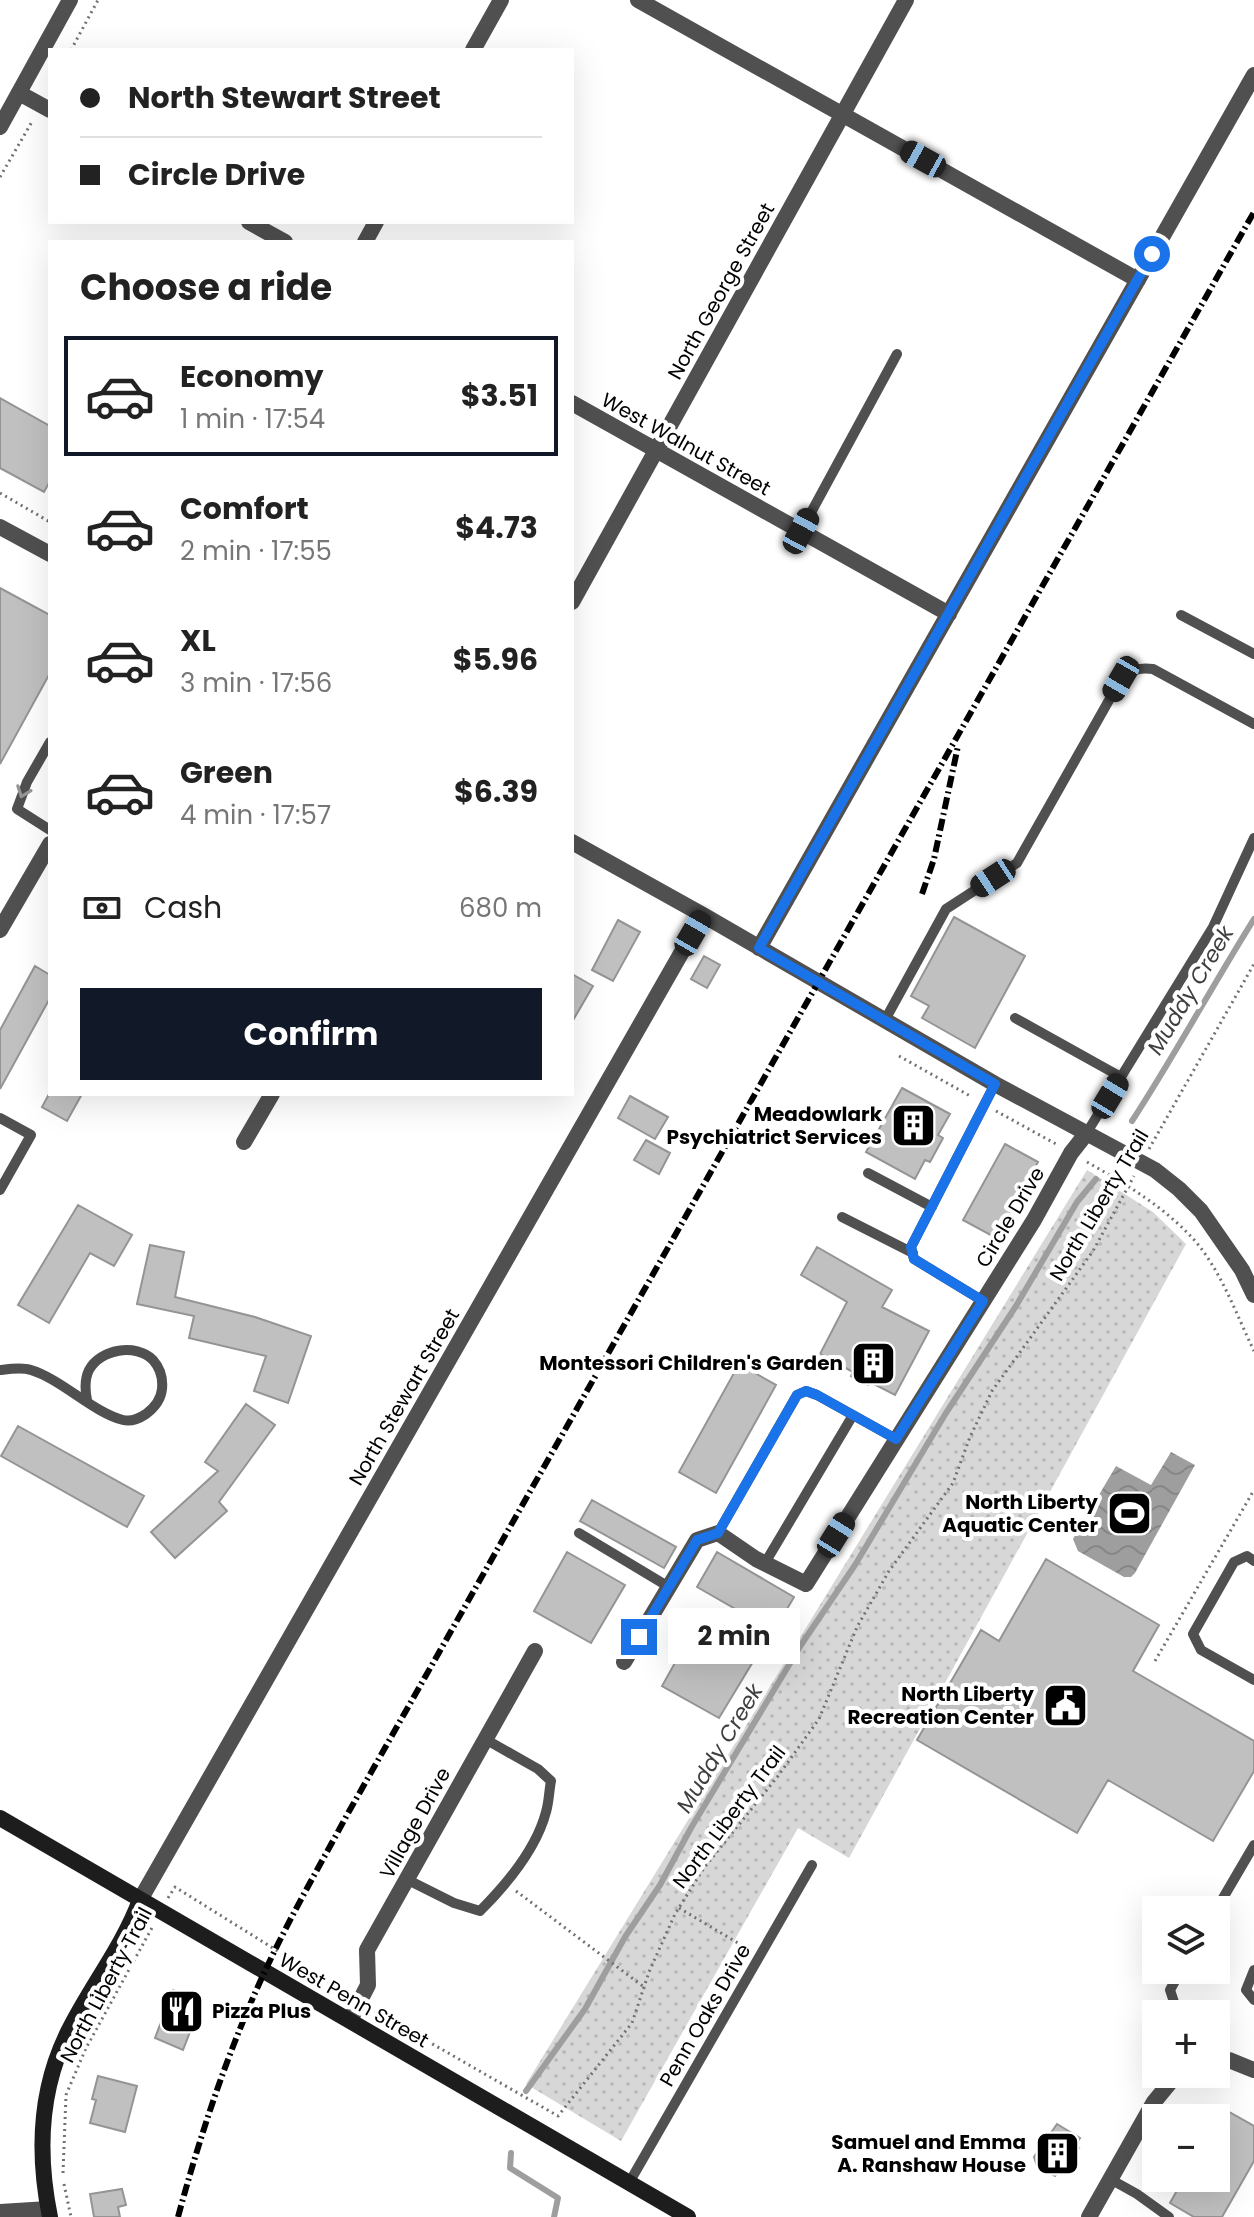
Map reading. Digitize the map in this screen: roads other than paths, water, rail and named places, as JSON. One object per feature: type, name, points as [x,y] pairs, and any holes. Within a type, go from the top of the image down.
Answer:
[{"type":"main road","name":"West Penn Street","points":[[0,1818],[688,2217]]},
{"type":"main road","points":[[49,2213],[42,2172],[41,2136],[49,2085],[69,2030],[132,1921],[140,1900]]},
{"type":"street","points":[[0,127],[70,0]]},
{"type":"street","points":[[474,48],[501,0]]},
{"type":"street","points":[[638,0],[1138,280]]},
{"type":"street","name":"North George Street","points":[[574,598],[906,0]]},
{"type":"street","points":[[759,948],[1254,75]]},
{"type":"street","points":[[19,93],[46,108]]},
{"type":"street","points":[[253,224],[281,240]]},
{"type":"street","name":"West Walnut Street","points":[[574,404],[949,614]]},
{"type":"street","points":[[0,527],[48,553]]},
{"type":"street","points":[[574,843],[995,1084],[1142,1162],[1179,1189],[1201,1211],[1242,1270],[1254,1295]]},
{"type":"street","points":[[0,930],[48,847]]},
{"type":"street","name":"North Stewart Street","points":[[140,1900],[703,915]]},
{"type":"street","points":[[244,1142],[271,1096]]},
{"type":"street","name":"Circle Drive","points":[[718,1533],[806,1584],[1034,1220],[1071,1153],[1086,1134]]},
{"type":"street","points":[[624,1662],[697,1540],[718,1533]]},
{"type":"street","name":"Village Drive","points":[[350,2020],[361,2002],[369,1979],[367,1950],[535,1651]]},
{"type":"street","points":[[1230,2060],[1254,2070]]},
{"type":"street","points":[[1096,2214],[1110,2179],[1154,2102],[1166,2088]]},
{"type":"street","points":[[0,2212],[49,2213]]},
{"type":"lane","points":[[801,531],[897,354]]},
{"type":"lane","points":[[1181,615],[1254,654]]},
{"type":"lane","points":[[885,1020],[946,909],[1017,863],[1121,679],[1142,667],[1153,669],[1254,724]]},
{"type":"lane","points":[[48,745],[27,782],[17,809],[48,829]]},
{"type":"lane","points":[[1086,1134],[1213,927],[1254,838]]},
{"type":"lane","points":[[1015,1018],[1121,1077]]},
{"type":"lane","points":[[983,1301],[914,1259],[911,1247],[987,1105],[995,1084]]},
{"type":"lane","points":[[0,1118],[31,1135],[0,1190]]},
{"type":"lane","points":[[868,1173],[932,1207]]},
{"type":"lane","points":[[842,1217],[913,1253]]},
{"type":"lane","points":[[0,1370],[29,1369],[125,1421],[140,1418],[153,1409],[162,1392],[161,1374],[153,1359],[134,1350],[115,1351],[100,1358],[89,1370],[84,1387],[87,1400]]},
{"type":"lane","points":[[718,1533],[797,1395],[806,1391],[817,1395],[896,1439]]},
{"type":"lane","points":[[765,1563],[853,1415]]},
{"type":"lane","points":[[579,1533],[669,1587]]},
{"type":"lane","points":[[1254,1561],[1247,1556],[1234,1562],[1193,1634],[1201,1650],[1254,1680]]},
{"type":"lane","points":[[406,1879],[454,1903],[480,1911],[507,1884],[532,1844],[546,1813],[551,1781],[538,1769],[485,1739]]},
{"type":"lane","points":[[1224,1896],[1254,1845]]},
{"type":"lane","name":"Penn Oaks Drive","points":[[629,2183],[812,1865]]},
{"type":"lane","points":[[1254,1970],[1246,1990],[1254,2000]]},
{"type":"lane","points":[[1110,2179],[1169,2217]]},
{"type":"water","name":"North Liberty Aquatic Center","points":[[1171,1452],[1195,1465],[1135,1573],[1124,1577],[1078,1551],[1073,1539],[1116,1466],[1151,1485]]},
{"type":"waterway","name":"Muddy Creek","points":[[1132,1121],[1254,919]]},
{"type":"waterway","name":"Muddy Creek","points":[[526,2091],[585,2009],[801,1645],[855,1565],[1077,1202],[1096,1179]]},
{"type":"waterway","name":"Muddy Creek","points":[[511,2153],[510,2168],[558,2198],[554,2217]]},
{"type":"railway","points":[[178,2217],[235,2040],[305,1891],[1254,212]]},
{"type":"railway","points":[[922,894],[934,859],[958,746]]},
{"type":"place","name":"Meadowlark Psychiatrict Services","points":[[913,1125]]},
{"type":"place","name":"Montessori Children's Garden","points":[[874,1363]]},
{"type":"place","name":"North Liberty Aquatic Center","points":[[1129,1513]]},
{"type":"place","name":"North Liberty Recreation Center","points":[[1065,1706]]},
{"type":"place","name":"Pizza Plus","points":[[181,2011]]},
{"type":"place","name":"Samuel and Emma A. Ranshaw House","points":[[1057,2153]]}]
